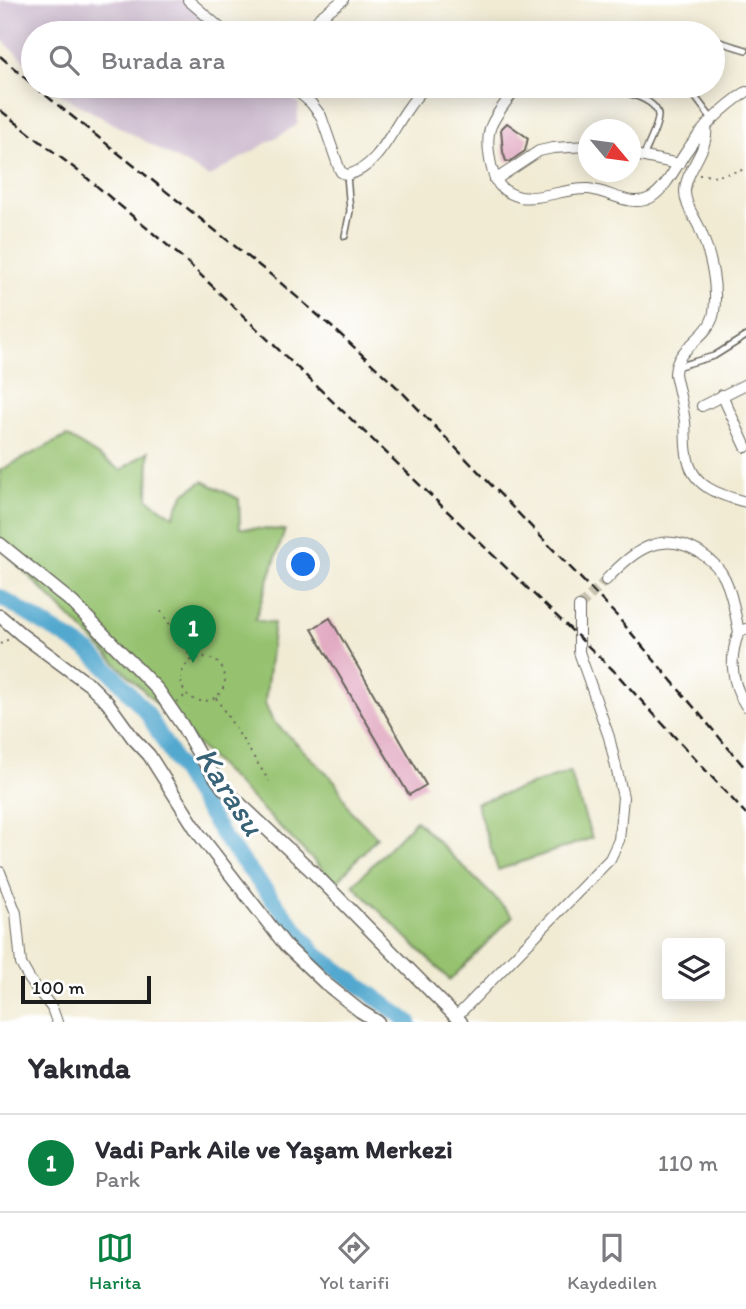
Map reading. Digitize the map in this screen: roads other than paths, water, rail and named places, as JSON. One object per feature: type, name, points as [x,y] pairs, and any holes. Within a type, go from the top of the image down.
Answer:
[{"type":"street","points":[[188,0],[212,21]]},
{"type":"street","points":[[317,21],[343,0]]},
{"type":"street","points":[[510,98],[490,129],[488,142],[495,180],[506,191],[520,197],[590,189],[635,202],[655,195],[709,123],[722,109],[746,92]]},
{"type":"street","points":[[305,98],[321,116],[339,168],[347,175],[358,171],[375,157],[417,98]]},
{"type":"street","points":[[709,123],[685,189],[685,196],[709,256],[714,286],[714,313],[705,331],[682,352],[675,367],[685,418],[687,454],[692,471],[698,480],[713,492],[746,502]]},
{"type":"street","points":[[495,180],[539,151],[578,147]]},
{"type":"street","points":[[643,157],[679,164]]},
{"type":"street","points":[[702,406],[746,384]]},
{"type":"street","points":[[722,395],[746,447]]},
{"type":"street","points":[[606,580],[646,546],[669,541],[687,545],[709,558],[724,577],[742,630],[734,645],[731,659],[739,694],[746,706]]},
{"type":"street","points":[[0,544],[73,603],[158,690],[203,762],[223,788],[314,873],[459,1019],[610,859],[619,840],[623,797],[609,737],[579,652],[579,607]]},
{"type":"street","points":[[0,616],[107,702],[149,755],[199,834],[286,946],[325,984],[378,1022]]},
{"type":"street","points":[[0,872],[16,913],[21,964],[55,1013],[57,1022]]},
{"type":"lane","points":[[725,44],[746,50]]},
{"type":"lane","points":[[639,98],[654,106],[658,114],[643,157]]},
{"type":"lane","points":[[693,98],[709,123]]},
{"type":"lane","points":[[345,236],[350,211],[347,175]]},
{"type":"lane","points":[[675,367],[714,356],[746,336]]},
{"type":"waterway","name":"Karasu","points":[[0,597],[90,652],[115,676],[147,713],[225,839],[315,953],[409,1022]]},
{"type":"tunnel","points":[[579,607],[606,580]]},
{"type":"railway","points":[[0,56],[21,74]]},
{"type":"railway","points":[[49,98],[276,279],[401,391],[616,615],[746,769]]},
{"type":"railway","points":[[0,110],[185,260],[613,670],[746,814]]},
{"type":"place","name":"Vadi Park Aile ve Yaşam Merkezi","points":[[193,663]]}]
